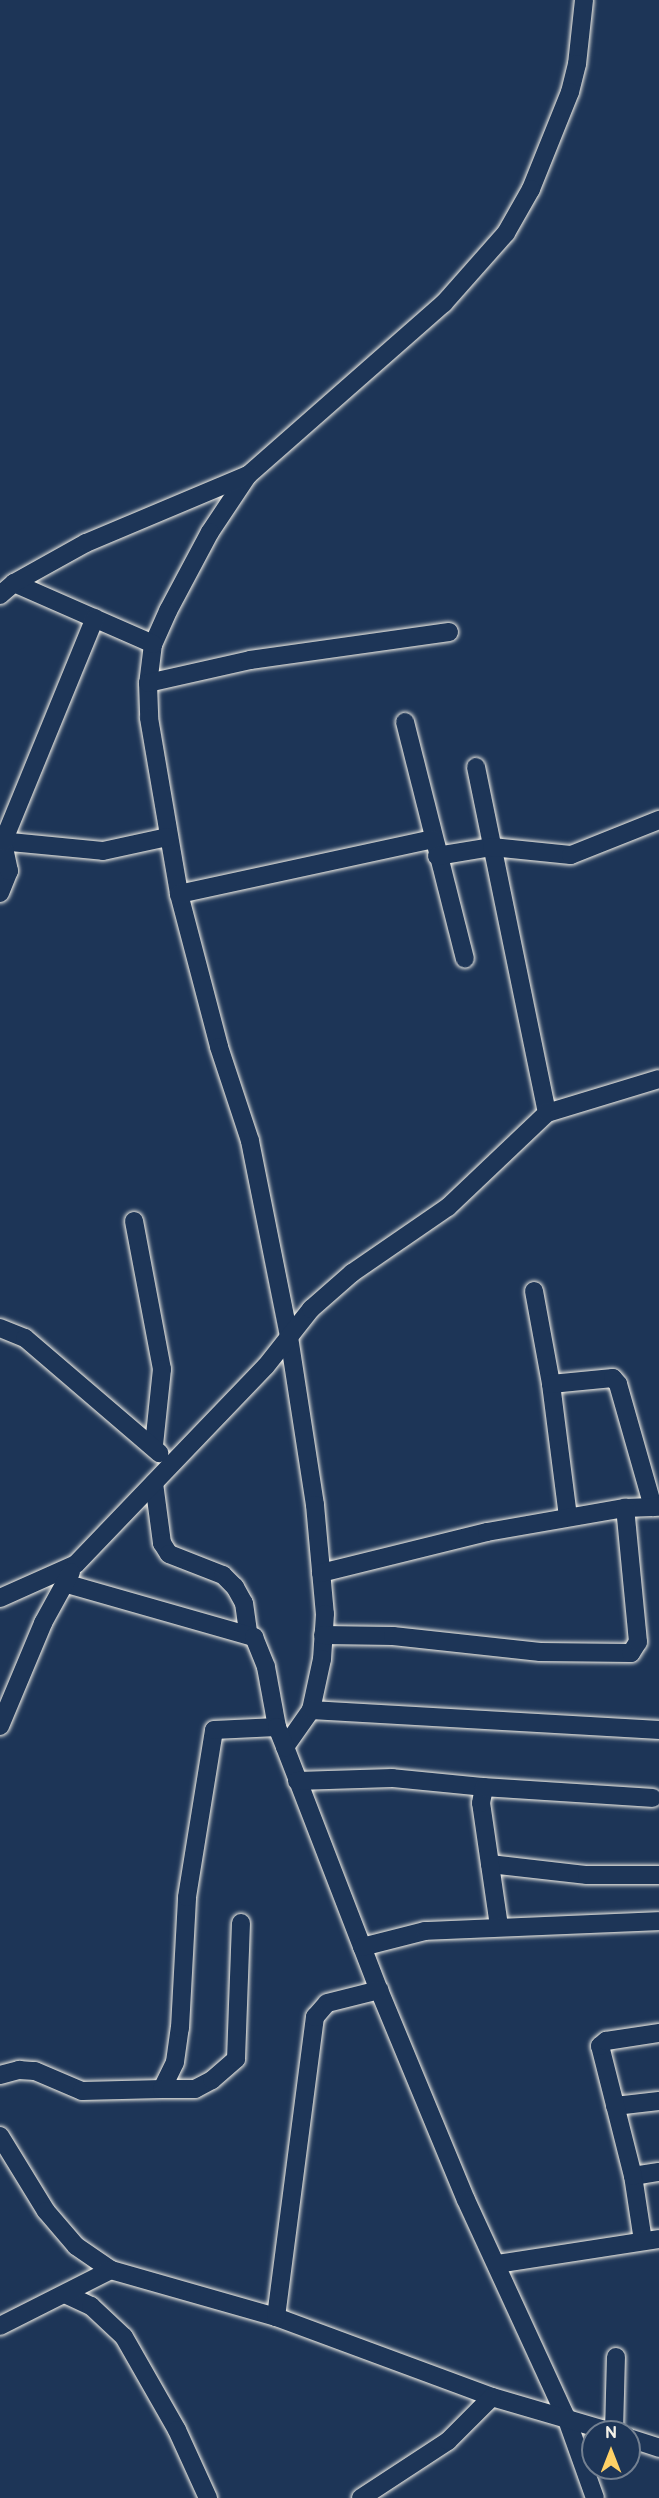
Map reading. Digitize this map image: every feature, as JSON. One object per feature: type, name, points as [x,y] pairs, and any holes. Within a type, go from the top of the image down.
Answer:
[{"type":"street","points":[[285,1747],[311,1710],[323,1635],[321,1573],[315,1505],[289,1337],[250,1141],[219,1047],[179,894],[168,837],[149,718],[148,683],[153,644],[210,532],[248,475],[444,303],[506,233],[531,189],[570,92],[578,64],[584,0]]},
{"type":"street","points":[[0,595],[14,582],[86,543],[248,475]]},
{"type":"street","points":[[14,582],[153,644]]},
{"type":"street","points":[[0,893],[9,872],[1,841],[95,618]]},
{"type":"street","points":[[148,683],[250,660],[449,632]]},
{"type":"street","points":[[405,722],[435,848],[465,959]]},
{"type":"street","points":[[476,767],[547,1113]]},
{"type":"street","points":[[179,894],[435,848],[492,847],[571,855],[659,820]]},
{"type":"street","points":[[1,841],[103,851],[168,837]]},
{"type":"street","points":[[0,1726],[43,1623],[76,1564],[266,1366],[311,1309],[352,1273],[448,1207],[547,1113],[659,1079]]},
{"type":"street","points":[[134,1221],[162,1369],[154,1445]]},
{"type":"street","points":[[534,1291],[551,1384],[568,1517]]},
{"type":"street","points":[[0,1328],[25,1338],[154,1445],[168,1467]]},
{"type":"street","points":[[321,1573],[425,1546],[568,1517],[625,1508],[656,1507],[618,1384],[613,1378],[551,1384]]},
{"type":"street","points":[[154,1483],[162,1543],[169,1554],[223,1575],[235,1587],[244,1603],[248,1633]]},
{"type":"street","points":[[323,1635],[393,1636],[540,1652],[631,1653],[638,1642],[625,1508]]},
{"type":"street","points":[[0,1598],[76,1564]]},
{"type":"street","points":[[64,1583],[248,1633],[260,1644],[277,1726],[362,1947],[497,2264],[566,2417],[595,2498]]},
{"type":"street","points":[[311,1710],[659,1730]]},
{"type":"street","points":[[162,2089],[175,2062],[180,2028],[187,1897],[214,1730],[277,1726]]},
{"type":"street","points":[[297,1781],[392,1778],[484,1787],[653,1798]]},
{"type":"street","points":[[484,1787],[481,1803],[499,1926]]},
{"type":"street","points":[[490,1864],[587,1875],[659,1875]]},
{"type":"street","points":[[362,1947],[424,1931],[499,1926],[659,1921]]},
{"type":"street","points":[[0,2075],[19,2070],[35,2071],[82,2091],[195,2089],[212,2080],[236,2059],[241,1923]]},
{"type":"street","points":[[276,2317],[315,2017],[327,2003],[379,1990]]},
{"type":"street","points":[[497,2264],[651,2240],[600,2046],[606,2041],[659,2033]]},
{"type":"street","points":[[615,2106],[659,2101]]},
{"type":"street","points":[[0,2136],[46,2211],[76,2246],[111,2270],[276,2317],[492,2397],[581,2422]]},
{"type":"street","points":[[633,2176],[659,2172]]},
{"type":"street","points":[[0,2326],[111,2270]]},
{"type":"street","points":[[65,2294],[99,2312],[124,2337],[177,2430],[208,2498]]},
{"type":"street","points":[[613,2420],[616,2357]]},
{"type":"street","points":[[361,2498],[448,2441],[492,2397]]},
{"type":"street","points":[[641,2442],[659,2448]]}]
